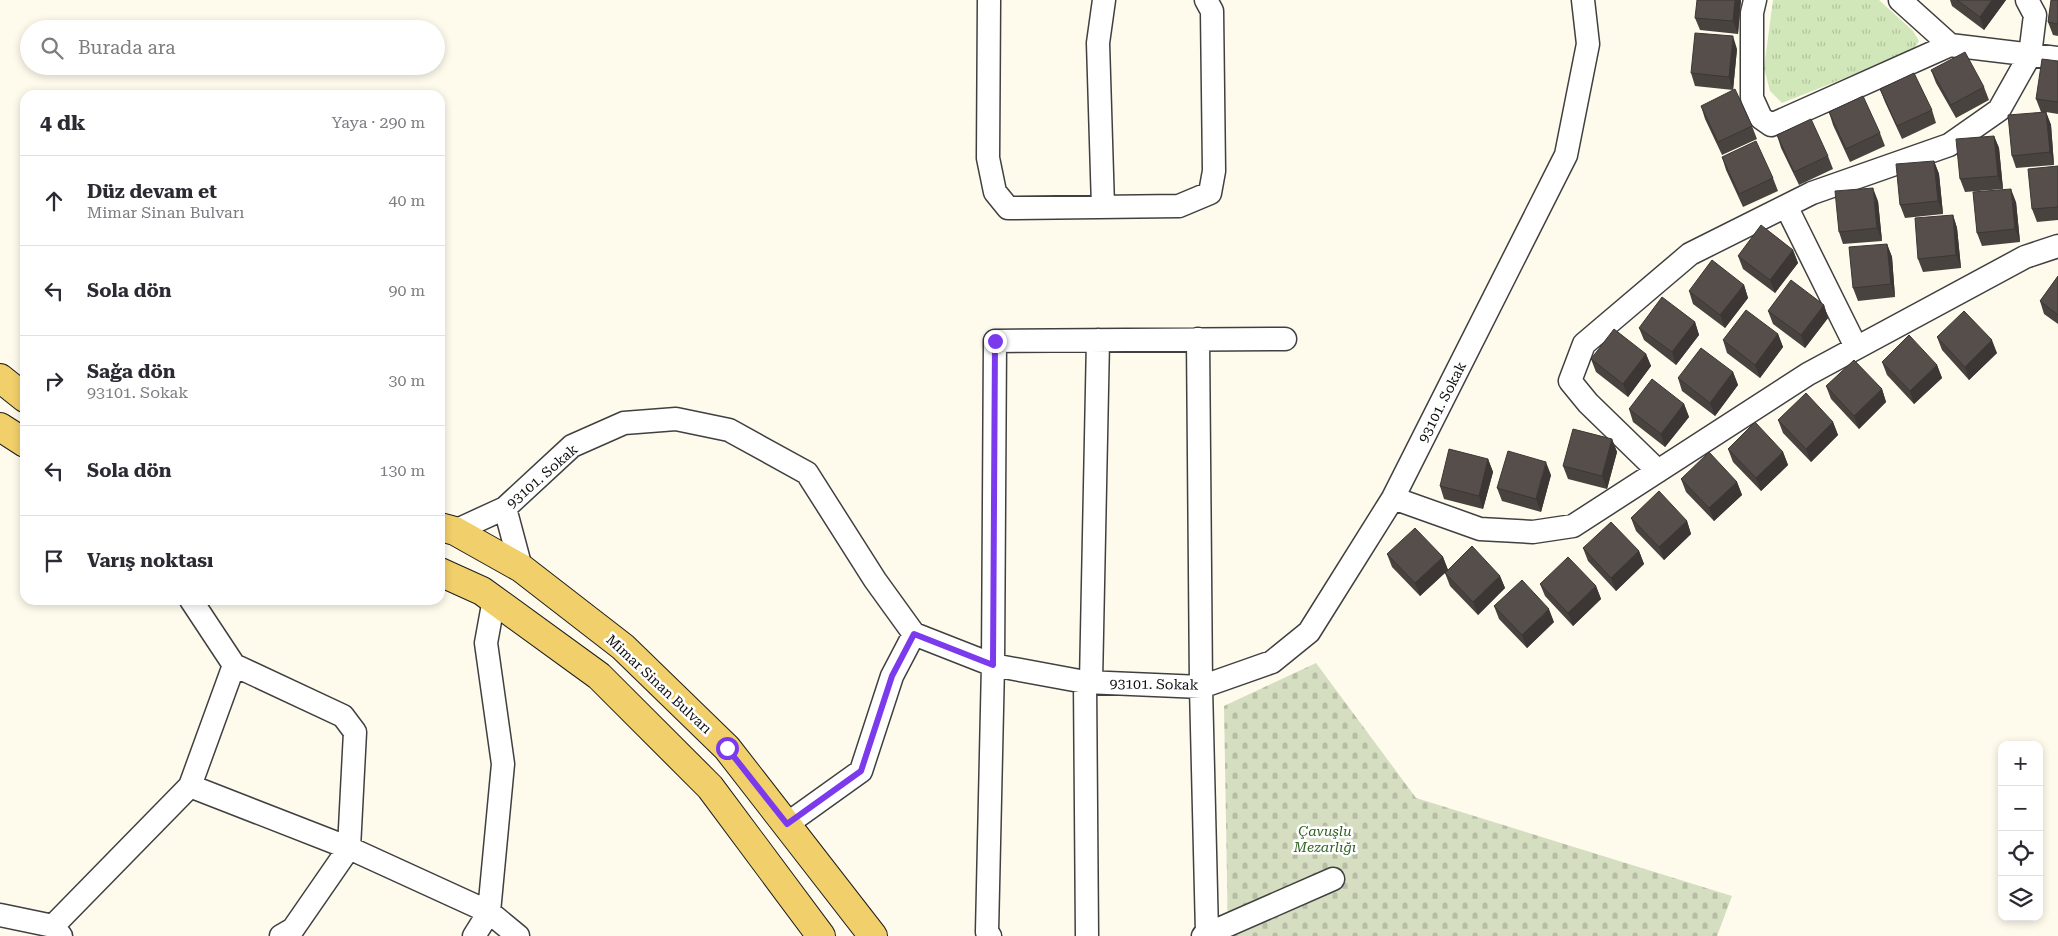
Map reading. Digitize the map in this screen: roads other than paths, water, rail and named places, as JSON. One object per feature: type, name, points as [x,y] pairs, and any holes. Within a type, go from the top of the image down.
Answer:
[{"type":"main road","points":[[0,378],[20,394]]},
{"type":"main road","points":[[0,427],[20,440]]},
{"type":"main road","name":"Mimar Sinan Bulvarı","points":[[448,529],[522,568],[623,647],[727,748],[873,936]]},
{"type":"main road","points":[[445,574],[482,591],[599,676],[710,787],[821,936]]},
{"type":"street","points":[[989,0],[988,158],[995,192],[1008,208],[1179,206],[1210,192],[1214,171],[1212,11],[1206,0]]},
{"type":"street","points":[[1103,207],[1098,43],[1104,0]]},
{"type":"street","name":"93101. Sokak","points":[[448,529],[506,508],[572,446],[624,423],[676,419],[729,430],[807,473],[875,580],[914,634],[993,665],[1088,682],[1201,686],[1272,662],[1309,632],[1393,498],[1566,156],[1588,44],[1583,0]]},
{"type":"street","points":[[1756,0],[1752,13],[1752,98],[1760,118],[1771,124],[1950,45],[2058,58]]},
{"type":"street","points":[[1900,0],[1950,45]]},
{"type":"street","points":[[1658,471],[1588,404],[1570,381],[1584,344],[1690,254],[1812,193],[1949,145],[1998,110],[2030,55],[2037,5]]},
{"type":"street","points":[[1786,206],[1856,347]]},
{"type":"street","points":[[1393,498],[1480,529],[1533,532],[1573,526],[1808,374],[2025,257],[2058,246]]},
{"type":"street","points":[[990,936],[987,932],[993,665],[995,341],[1285,339]]},
{"type":"street","points":[[1087,936],[1088,682],[1098,340]]},
{"type":"street","points":[[1198,340],[1205,935],[1333,879]]},
{"type":"street","points":[[506,508],[522,568]]},
{"type":"street","points":[[474,936],[489,912],[503,764],[486,643],[494,599]]},
{"type":"street","points":[[194,605],[234,665],[343,716],[355,732],[349,848],[293,929],[281,936]]},
{"type":"street","points":[[787,824],[861,771],[892,676],[914,634]]},
{"type":"street","points":[[0,915],[57,931],[190,786],[234,665]]},
{"type":"street","points":[[190,786],[349,848],[489,912],[518,936]]},
{"type":"park label","name":"Çavuşlu Mezarlığı","points":[[1325,840]]}]
